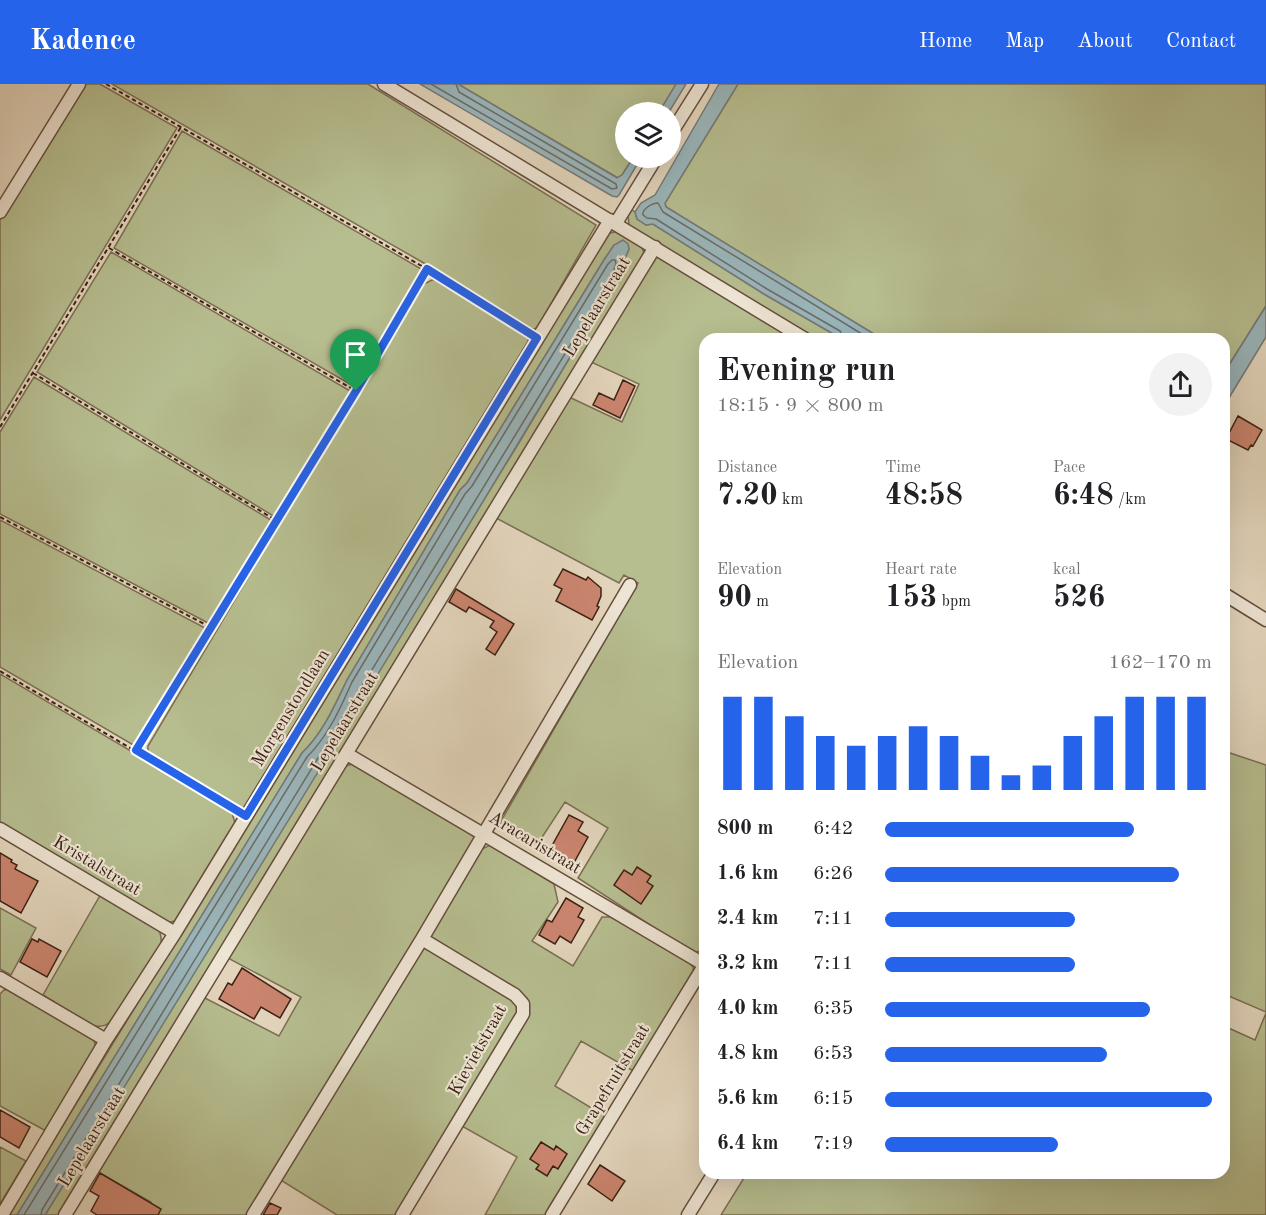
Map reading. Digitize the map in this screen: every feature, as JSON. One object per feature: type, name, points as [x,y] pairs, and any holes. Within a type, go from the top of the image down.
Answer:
[{"type":"street","points":[[0,212],[79,84]]},
{"type":"street","points":[[384,84],[795,333]]},
{"type":"street","points":[[681,117],[702,84]]},
{"type":"street","name":"Morgenstondlaan","points":[[2,1215],[105,1040],[175,933],[537,338],[649,168]]},
{"type":"street","name":"Lepelaarstraat","points":[[65,1215],[655,247]]},
{"type":"street","points":[[253,1215],[422,939],[630,585]]},
{"type":"street","points":[[1230,598],[1266,620]]},
{"type":"street","name":"Aracaristraat","points":[[347,754],[699,961]]},
{"type":"street","name":"Kristalstraat","points":[[0,829],[175,933]]},
{"type":"street","name":"Kievietstraat","points":[[402,1215],[523,1014],[523,1004],[515,994],[422,939]]},
{"type":"street","name":"Grapefruitstraat","points":[[552,1215],[699,975]]},
{"type":"street","points":[[1,980],[105,1040]]},
{"type":"street","points":[[688,1215],[710,1179]]},
{"type":"path","points":[[106,84],[427,269],[537,338]]},
{"type":"path","points":[[0,426],[181,127]]},
{"type":"path","points":[[109,248],[356,391]]},
{"type":"path","points":[[136,750],[356,391],[427,269]]},
{"type":"path","points":[[33,373],[277,521]]},
{"type":"path","points":[[0,517],[211,628]]},
{"type":"path","points":[[0,671],[246,816]]},
{"type":"green space","points":[[82,84],[100,84],[177,128],[0,420],[0,217]]},
{"type":"green space","points":[[112,84],[368,84],[596,225],[537,328],[530,330],[429,266]]},
{"type":"green space","points":[[458,84],[677,84],[666,102],[615,102],[615,168],[627,168],[618,178]]},
{"type":"green space","points":[[738,84],[1266,84],[1266,306],[1230,363],[1230,333],[872,333],[666,207],[665,203]]},
{"type":"green space","points":[[182,131],[423,270],[355,387],[114,248]]},
{"type":"green space","points":[[632,210],[637,219],[646,225],[653,224],[764,294],[832,333],[802,333],[643,235],[629,225],[628,214]]},
{"type":"green space","points":[[614,232],[633,239],[641,246],[644,255],[61,1215],[45,1215],[517,446],[615,282],[629,249],[614,245],[604,260],[467,483],[460,490],[347,680],[322,728],[302,753],[17,1215],[8,1215],[608,234]]},
{"type":"green space","points":[[111,252],[352,392],[275,517],[37,372]]},
{"type":"green space","points":[[661,256],[787,333],[699,333],[699,951],[693,953],[578,878],[608,828],[565,802],[537,845],[500,823],[638,583],[624,575],[619,583],[494,517],[567,396],[622,422],[639,384],[591,362],[653,257]]},
{"type":"green space","points":[[440,279],[528,338],[529,345],[245,811],[148,753],[148,746],[422,285]]},
{"type":"green space","points":[[34,377],[274,522],[210,624],[0,514],[0,432]]},
{"type":"green space","points":[[0,520],[207,629],[135,746],[0,667]]},
{"type":"green space","points":[[0,674],[231,810],[236,826],[178,920],[163,921],[0,823]]},
{"type":"green space","points":[[1230,753],[1266,765],[1266,1012],[1230,997]]},
{"type":"green space","points":[[355,763],[469,830],[474,837],[474,845],[249,1215],[144,1215],[151,1202],[96,1171],[203,997],[279,1036],[301,997],[226,957],[340,772],[346,766]]},
{"type":"green space","points":[[490,845],[554,884],[558,902],[532,941],[573,966],[602,917],[616,917],[687,960],[693,967],[694,976],[635,1072],[581,1041],[555,1086],[608,1118],[549,1215],[485,1215],[517,1157],[460,1125],[528,1014],[527,998],[427,937],[480,850]]},
{"type":"green space","points":[[102,892],[155,924],[160,934],[161,945],[114,1018],[102,1026],[93,1026],[43,995]]},
{"type":"green space","points":[[0,908],[36,928],[11,975],[0,969]]},
{"type":"green space","points":[[424,944],[514,996],[519,1006],[519,1013],[396,1215],[337,1215],[279,1179]]},
{"type":"green space","points":[[11,989],[93,1037],[96,1047],[46,1131],[0,1106],[0,994],[4,990]]},
{"type":"green space","points":[[1266,1013],[1266,1215],[721,1215],[743,1179],[1230,1179],[1230,1029],[1255,1040]]},
{"type":"green space","points":[[0,1147],[26,1161],[0,1204]]},
{"type":"water","points":[[420,84],[458,84],[617,178],[627,168],[635,168],[619,195],[612,196]]},
{"type":"water","points":[[676,84],[686,84],[675,102],[665,102]]},
{"type":"water","points":[[719,84],[738,84],[665,203],[666,207],[872,333],[832,333],[764,294],[653,224],[646,225],[637,219],[635,212],[641,203],[655,195],[671,168],[681,168],[681,150]]},
{"type":"water","points":[[623,240],[628,244],[629,249],[615,282],[332,750],[45,1215],[17,1215],[302,753],[322,728],[347,680],[460,490],[467,483],[604,260],[614,245]]},
{"type":"water","points":[[1266,306],[1266,337],[1230,396],[1230,363]]},
{"type":"building","points":[[623,380],[635,386],[620,418],[593,405],[599,393],[614,400]]},
{"type":"building","points":[[1238,416],[1262,430],[1253,446],[1251,445],[1248,450],[1230,441],[1230,431]]},
{"type":"building","points":[[563,569],[586,580],[588,577],[601,588],[597,606],[599,607],[592,620],[556,601],[562,589],[554,585]]},
{"type":"building","points":[[456,589],[514,624],[495,655],[486,649],[497,632],[490,627],[494,621],[469,607],[466,612],[449,602]]},
{"type":"building","points":[[569,815],[583,822],[578,831],[588,837],[570,870],[557,863],[560,858],[549,851]]},
{"type":"building","points":[[0,853],[17,865],[15,869],[38,881],[21,913],[0,901]]},
{"type":"building","points":[[637,867],[651,876],[647,882],[653,886],[641,904],[614,885],[624,870],[632,875]]},
{"type":"building","points":[[566,898],[583,908],[578,917],[584,920],[571,943],[560,936],[555,944],[539,935],[547,920],[552,922]]},
{"type":"building","points":[[32,939],[38,942],[39,939],[61,951],[47,977],[20,962]]},
{"type":"building","points":[[242,968],[291,999],[280,1018],[261,1007],[254,1019],[219,999],[228,983],[232,985]]},
{"type":"building","points":[[0,1110],[30,1127],[19,1148],[0,1137]]},
{"type":"building","points":[[541,1142],[554,1150],[556,1146],[567,1154],[558,1169],[553,1166],[547,1176],[536,1169],[539,1165],[530,1159]]},
{"type":"building","points":[[600,1165],[625,1181],[612,1201],[588,1184]]},
{"type":"building","points":[[100,1173],[161,1209],[158,1215],[97,1215],[91,1211],[99,1196],[90,1191]]},
{"type":"building","points":[[270,1203],[281,1208],[277,1215],[263,1215]]},
{"type":"route","points":[[427,269],[537,338],[246,816],[136,750],[356,391],[427,269]]}]
